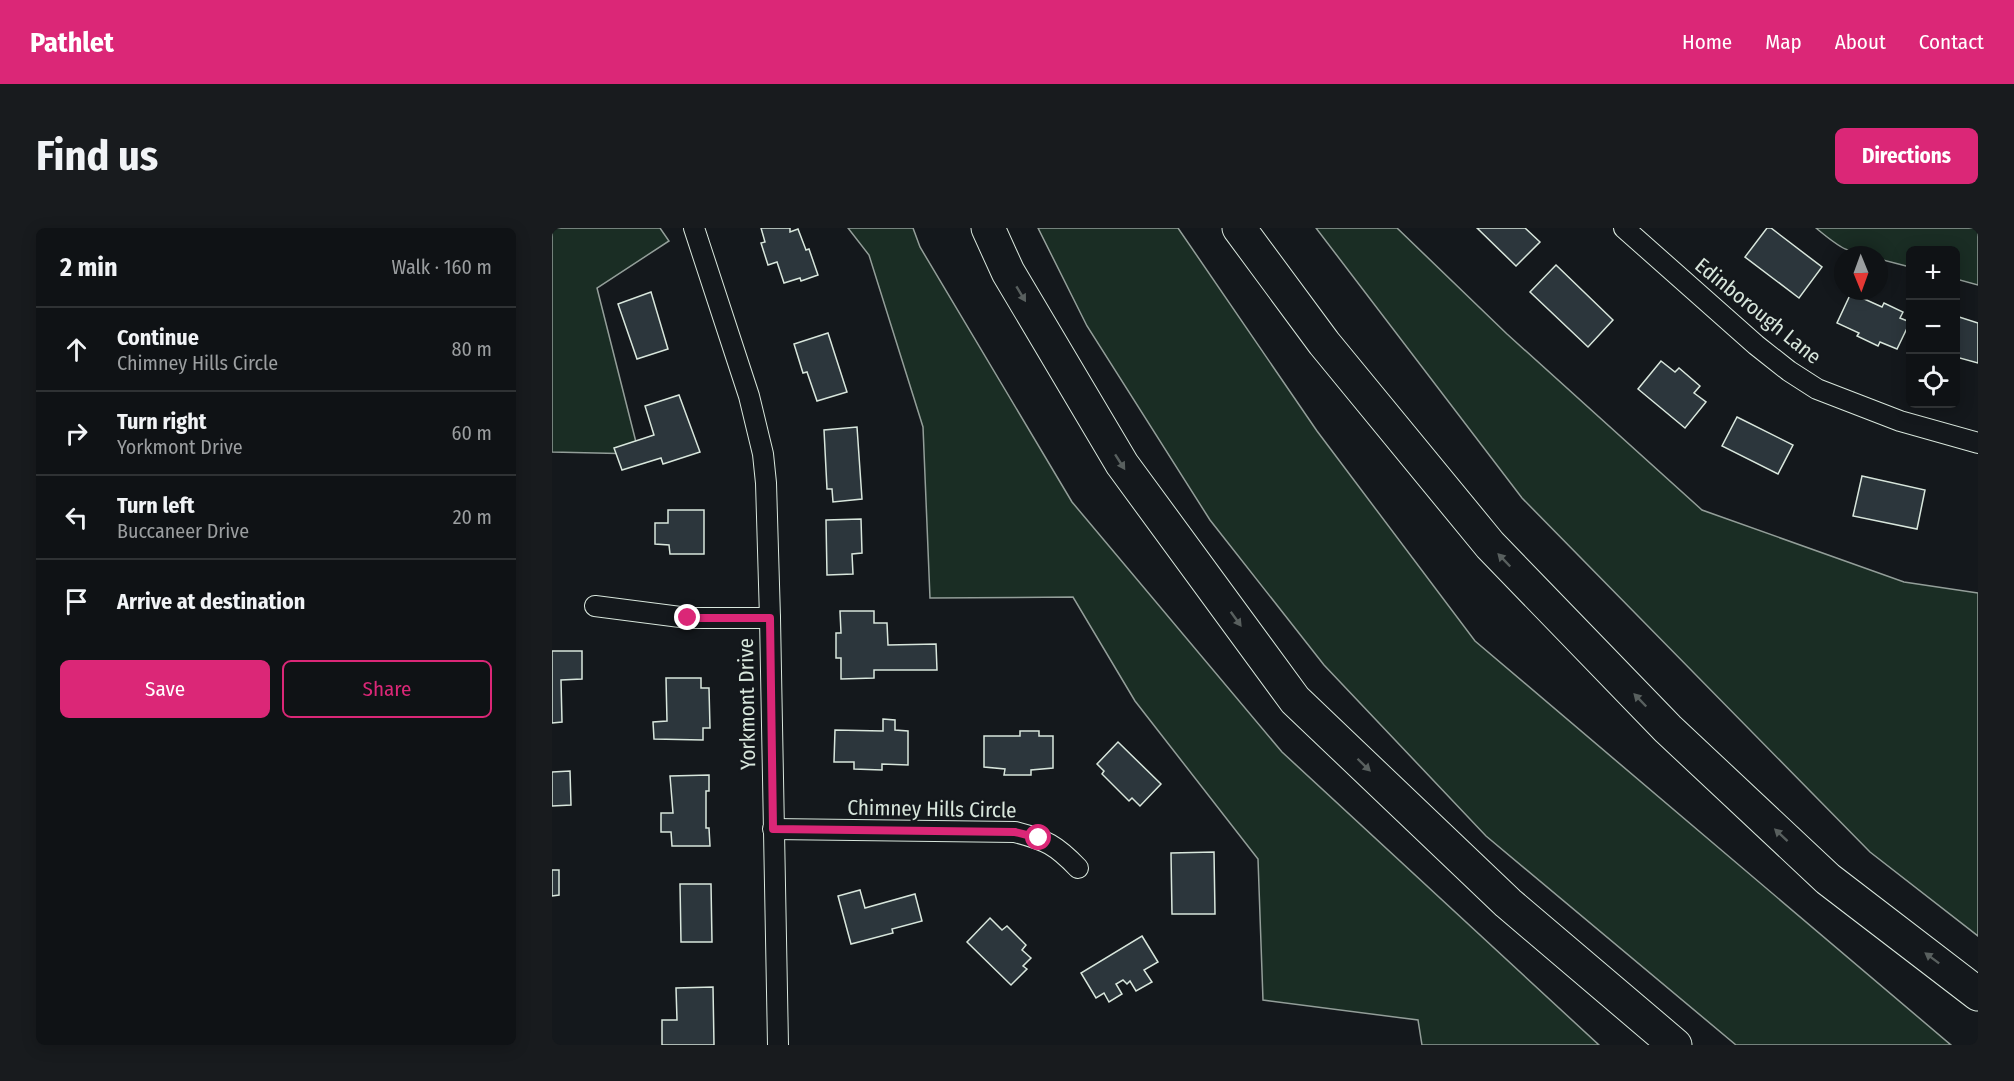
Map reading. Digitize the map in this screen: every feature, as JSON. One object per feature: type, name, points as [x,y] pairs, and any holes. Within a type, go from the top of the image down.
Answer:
[{"type":"highway","points":[[988,228],[1008,272],[1122,465],[1295,700],[1508,903],[1675,1045]]},
{"type":"highway","points":[[1239,228],[1324,343],[1490,546],[1668,729],[1828,879],[1978,994]]},
{"type":"street","name":"Yorkmont Drive","points":[[694,228],[758,426],[766,483],[778,1045]]},
{"type":"street","name":"Edinborough Lane","points":[[1624,228],[1756,345],[1817,389],[1900,421],[1978,443]]},
{"type":"street","points":[[595,606],[688,618],[770,618]]},
{"type":"street","name":"Chimney Hills Circle","points":[[773,829],[1015,832],[1039,838],[1059,848],[1078,868]]},
{"type":"green space","points":[[552,228],[660,228],[669,241],[597,288],[639,454],[552,452]]},
{"type":"green space","points":[[848,228],[913,228],[920,247],[1072,502],[1282,752],[1599,1045],[1422,1045],[1418,1020],[1263,1000],[1258,859],[1135,701],[1073,597],[930,598],[923,427],[869,255]]},
{"type":"green space","points":[[1038,228],[1178,228],[1317,431],[1475,641],[1951,1045],[1736,1045],[1486,836],[1324,665],[1210,520],[1087,326]]},
{"type":"green space","points":[[1316,228],[1397,228],[1507,334],[1702,510],[1904,582],[1978,593],[1978,936],[1870,852],[1522,498]]},
{"type":"green space","points":[[1816,228],[1978,228],[1978,285],[1960,280],[1960,246],[1906,246],[1906,266],[1888,261],[1888,246],[1840,246]]},
{"type":"building","points":[[761,228],[790,228],[790,232],[798,229],[806,250],[809,249],[818,275],[801,281],[800,278],[784,283],[777,262],[768,265],[761,243],[765,242]]},
{"type":"building","points":[[1477,228],[1525,228],[1540,242],[1516,266]]},
{"type":"building","points":[[1767,228],[1771,228],[1822,267],[1799,298],[1745,257]]},
{"type":"building","points":[[1556,265],[1613,320],[1588,347],[1530,292]]},
{"type":"building","points":[[651,292],[668,349],[637,359],[618,304]]},
{"type":"building","points":[[1848,300],[1866,300],[1882,307],[1884,303],[1903,312],[1900,318],[1906,320],[1906,330],[1897,349],[1880,342],[1878,346],[1857,336],[1859,333],[1837,323]]},
{"type":"building","points":[[1960,317],[1978,323],[1978,363],[1960,358]]},
{"type":"building","points":[[828,333],[847,392],[817,401],[807,372],[803,373],[794,344]]},
{"type":"building","points":[[1661,361],[1675,372],[1679,368],[1700,386],[1694,393],[1706,402],[1685,428],[1638,389]]},
{"type":"building","points":[[679,395],[700,452],[663,464],[661,458],[622,470],[614,448],[654,435],[645,406]]},
{"type":"building","points":[[1737,417],[1793,445],[1778,474],[1722,446]]},
{"type":"building","points":[[857,427],[862,499],[833,502],[832,489],[827,489],[824,430]]},
{"type":"building","points":[[1862,476],[1925,490],[1917,529],[1853,516]]},
{"type":"building","points":[[668,510],[704,510],[704,554],[670,554],[669,545],[655,544],[655,523],[668,523]]},
{"type":"building","points":[[861,519],[862,553],[852,554],[853,574],[827,575],[826,520]]},
{"type":"building","points":[[840,611],[874,611],[874,623],[887,623],[888,645],[936,644],[937,670],[874,670],[874,678],[841,679],[841,658],[836,658],[836,633],[841,633]]},
{"type":"building","points":[[552,651],[582,651],[582,679],[561,680],[562,722],[552,723]]},
{"type":"building","points":[[666,678],[701,678],[701,688],[709,688],[710,728],[703,728],[703,740],[654,739],[653,722],[667,721]]},
{"type":"building","points":[[883,719],[895,720],[895,730],[908,731],[908,765],[882,764],[882,770],[854,769],[854,762],[834,762],[835,730],[883,731]]},
{"type":"building","points":[[1020,731],[1039,731],[1039,736],[1053,736],[1053,768],[1031,770],[1031,775],[1004,775],[1005,769],[984,767],[984,736],[1020,736]]},
{"type":"building","points":[[1118,742],[1161,784],[1140,806],[1132,798],[1129,801],[1102,774],[1104,771],[1097,764]]},
{"type":"building","points":[[570,771],[571,805],[552,806],[552,772]]},
{"type":"building","points":[[709,775],[709,791],[706,791],[706,828],[709,828],[710,846],[672,846],[671,832],[661,832],[661,813],[673,813],[670,776]]},
{"type":"building","points":[[1214,852],[1215,914],[1172,914],[1171,853]]},
{"type":"building","points":[[552,870],[559,870],[559,895],[552,896]]},
{"type":"building","points":[[680,884],[711,884],[712,942],[681,942]]},
{"type":"building","points":[[860,890],[865,908],[915,894],[922,921],[892,929],[893,933],[851,944],[838,896]]},
{"type":"building","points":[[990,918],[1002,930],[1007,926],[1026,945],[1022,950],[1031,958],[1023,966],[1027,969],[1011,985],[967,942]]},
{"type":"building","points":[[1142,936],[1158,962],[1144,970],[1152,982],[1136,991],[1130,981],[1127,984],[1123,980],[1116,984],[1122,994],[1109,1002],[1104,993],[1096,998],[1081,973]]},
{"type":"building","points":[[713,987],[714,1045],[662,1045],[662,1020],[677,1020],[676,988]]},
{"type":"route","points":[[688,618],[770,618],[773,829],[1015,832],[1039,838]]}]
